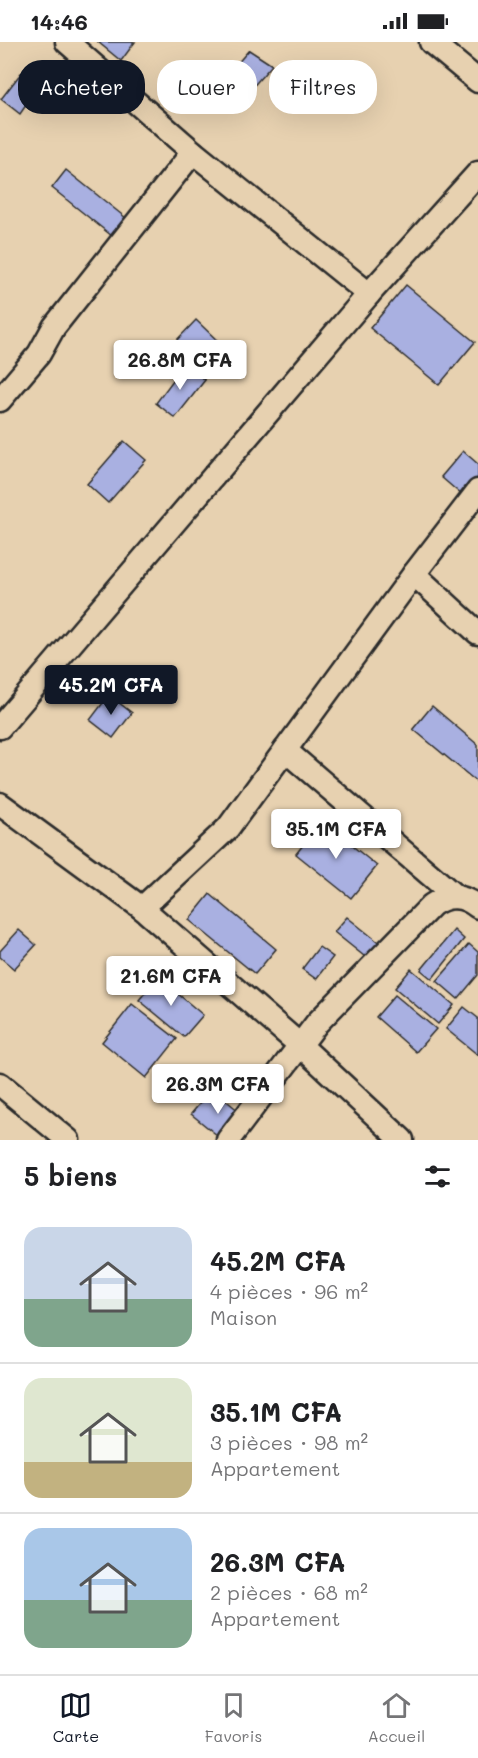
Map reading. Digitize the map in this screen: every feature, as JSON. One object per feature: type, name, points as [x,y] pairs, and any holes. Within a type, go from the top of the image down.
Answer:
[{"type":"street","points":[[67,42],[193,152],[369,294]]},
{"type":"street","points":[[431,42],[478,81]]},
{"type":"street","points":[[0,400],[39,354],[54,327],[193,152]]},
{"type":"street","points":[[0,727],[369,294],[478,173]]},
{"type":"street","points":[[142,908],[228,828],[414,574],[478,491]]},
{"type":"street","points":[[414,574],[478,633]]},
{"type":"street","points":[[285,750],[456,897]]},
{"type":"street","points":[[0,804],[142,908],[301,1046],[402,1140]]},
{"type":"street","points":[[228,1140],[340,997],[432,905],[444,897],[456,897],[478,907]]},
{"type":"street","points":[[0,1084],[68,1140]]},
{"type":"building","points":[[98,42],[135,42],[120,60]]},
{"type":"building","points":[[249,50],[269,63],[269,68],[257,82],[257,60],[240,60]]},
{"type":"building","points":[[18,77],[18,112],[1,99]]},
{"type":"building","points":[[66,170],[131,222],[117,240],[52,188]]},
{"type":"building","points":[[406,285],[475,342],[439,385],[370,328]]},
{"type":"building","points":[[196,320],[222,345],[202,367],[175,342]]},
{"type":"building","points":[[185,364],[205,380],[175,418],[156,403]]},
{"type":"building","points":[[124,441],[146,460],[108,503],[87,484]]},
{"type":"building","points":[[463,451],[478,464],[478,478],[463,496],[441,477]]},
{"type":"building","points":[[109,695],[132,713],[113,738],[90,720]]},
{"type":"building","points":[[432,706],[478,745],[478,783],[413,729]]},
{"type":"building","points":[[322,821],[377,866],[351,898],[296,854]]},
{"type":"building","points":[[210,894],[276,949],[255,974],[189,920]]},
{"type":"building","points":[[347,917],[382,945],[369,960],[334,932]]},
{"type":"building","points":[[19,930],[36,945],[14,969],[0,957],[0,951]]},
{"type":"building","points":[[454,930],[464,939],[432,979],[421,970]]},
{"type":"building","points":[[469,944],[478,952],[478,975],[458,999],[437,981]]},
{"type":"building","points":[[319,947],[333,957],[316,979],[302,969]]},
{"type":"building","points":[[411,969],[454,1005],[438,1024],[395,988]]},
{"type":"building","points":[[158,977],[203,1015],[184,1037],[139,1000]]},
{"type":"building","points":[[395,995],[436,1029],[416,1052],[376,1017]]},
{"type":"building","points":[[132,1004],[177,1039],[146,1078],[102,1042]]},
{"type":"building","points":[[464,1007],[478,1018],[478,1055],[446,1029]]},
{"type":"building","points":[[212,1089],[245,1116],[223,1140],[191,1114]]}]
